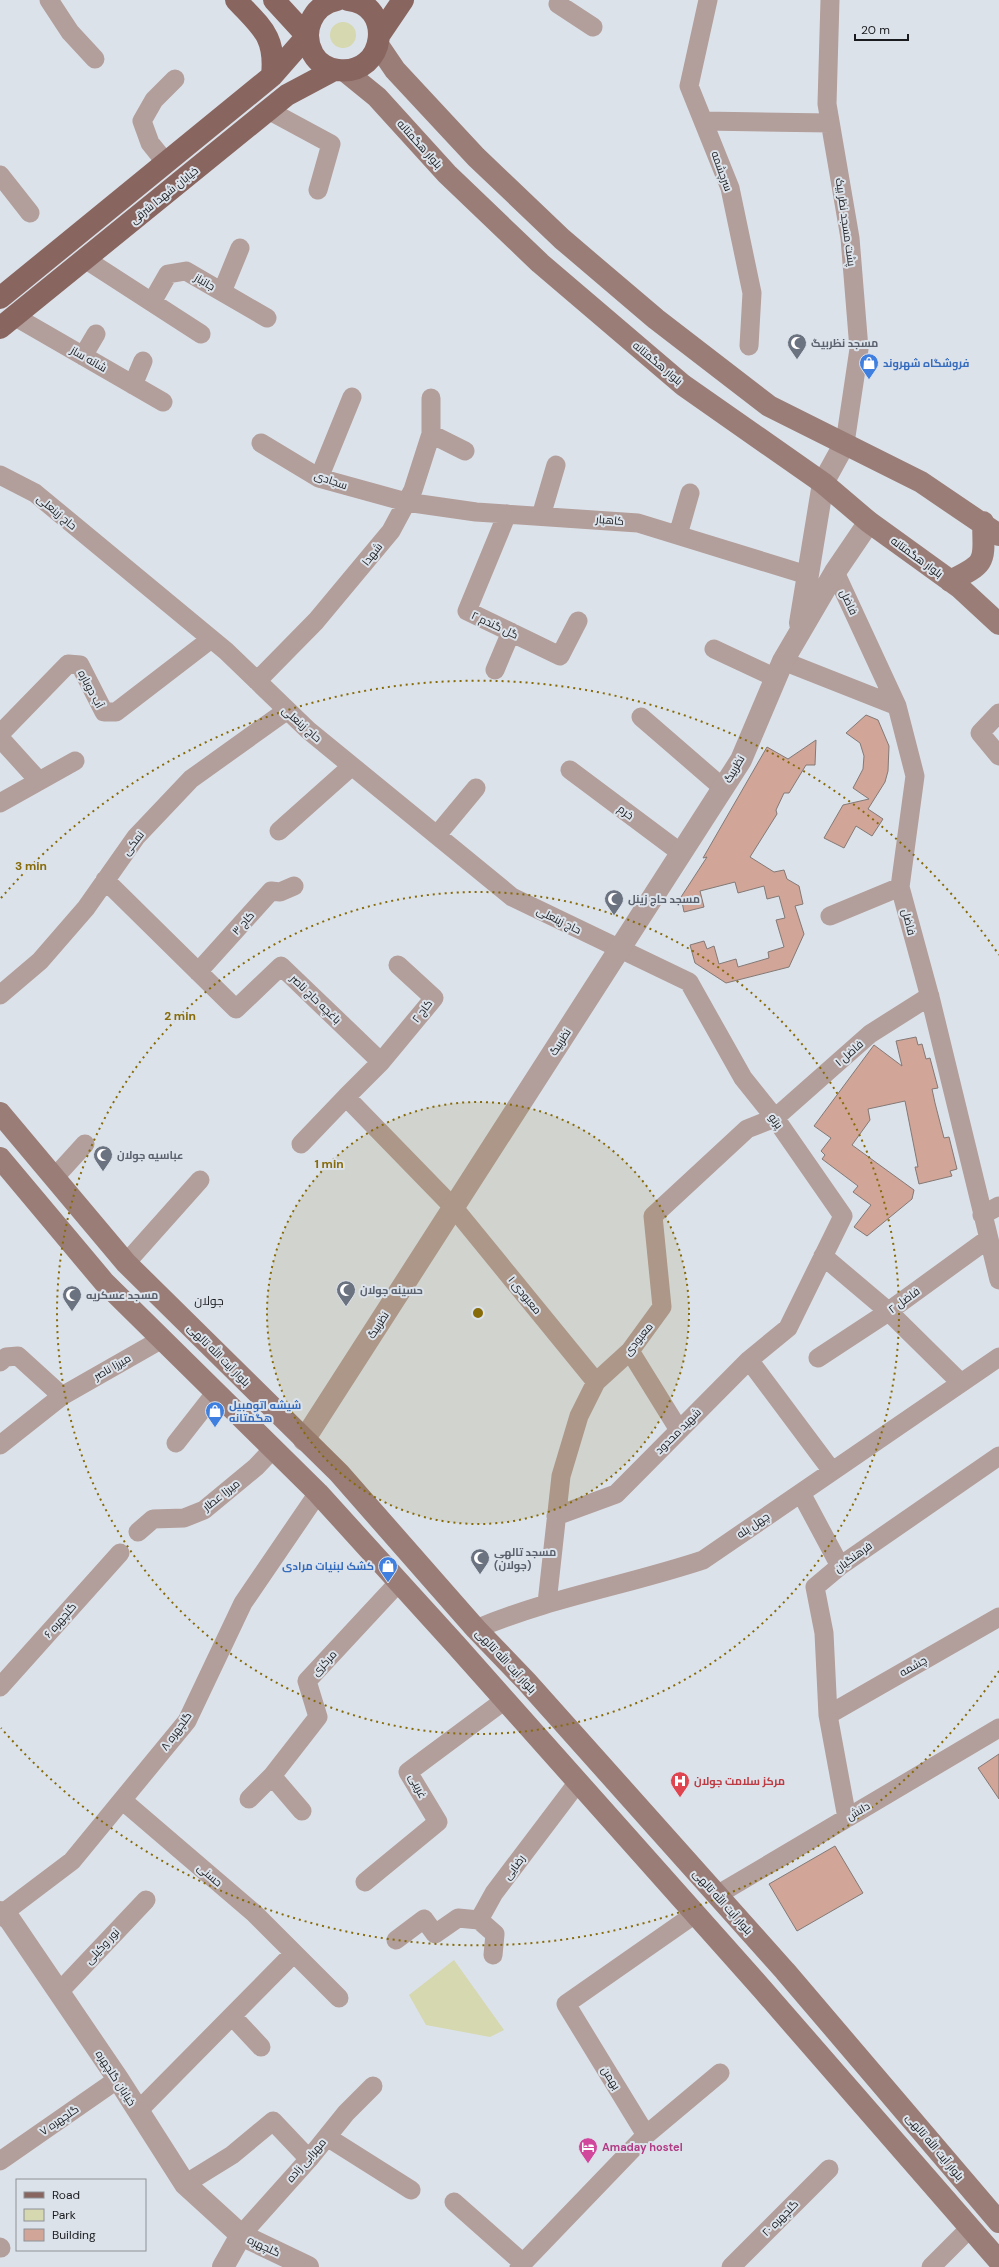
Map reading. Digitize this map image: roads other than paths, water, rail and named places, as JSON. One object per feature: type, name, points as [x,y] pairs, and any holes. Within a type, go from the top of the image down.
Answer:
[{"type":"main road","points":[[236,0],[269,37],[274,56],[272,76]]},
{"type":"main road","points":[[274,0],[307,36]]},
{"type":"main road","points":[[337,0],[321,7],[314,15],[309,25],[307,36],[310,48],[315,57],[323,65],[339,70]]},
{"type":"main road","points":[[349,0],[354,0],[364,5],[372,13],[378,23],[379,40],[395,70],[476,157],[562,239],[656,319],[770,406],[921,482],[991,528],[983,557],[975,569],[950,581]]},
{"type":"main road","name":"خیابان شهدا شرقی","points":[[7,322],[287,95],[339,70],[356,69],[366,63],[403,0]]},
{"type":"main road","points":[[0,298],[272,76],[307,36]]},
{"type":"main road","name":"بلوار هگمتانه","points":[[339,70],[377,97],[447,174],[540,263],[683,385],[823,483],[869,522],[950,581],[999,624]]},
{"type":"main road","points":[[540,263],[562,239]]},
{"type":"main road","name":"بلوار آیت الله تالهی","points":[[0,1113],[126,1263],[338,1473],[476,1629],[526,1681],[785,1971],[999,2222]]},
{"type":"main road","points":[[0,1158],[104,1282],[318,1493],[399,1582],[695,1914],[999,2261]]},
{"type":"main road","points":[[104,1282],[126,1263]]},
{"type":"main road","points":[[456,1645],[476,1629]]},
{"type":"street","points":[[49,0],[70,32],[95,59]]},
{"type":"street","points":[[560,0],[558,4],[593,27]]},
{"type":"street","name":"سرچشمه","points":[[708,0],[689,86],[730,188],[752,293],[749,346]]},
{"type":"street","name":"پشت مسجد نظر بیک","points":[[830,0],[827,104],[850,238],[859,349],[845,443]]},
{"type":"street","points":[[166,163],[150,143],[142,121],[154,100],[175,80]]},
{"type":"street","points":[[268,110],[331,144],[318,190]]},
{"type":"street","points":[[703,121],[830,123]]},
{"type":"street","points":[[0,175],[30,213]]},
{"type":"street","points":[[222,292],[240,248]]},
{"type":"street","points":[[85,259],[201,334]]},
{"type":"street","name":"جانباز","points":[[152,302],[168,274],[186,271],[267,318]]},
{"type":"street","name":"شانه ساز","points":[[7,322],[83,356],[163,402]]},
{"type":"street","points":[[83,356],[96,334]]},
{"type":"street","points":[[133,385],[143,361]]},
{"type":"street","points":[[319,478],[352,397]]},
{"type":"street","name":"شهدا","points":[[257,681],[316,621],[391,531],[412,490],[430,434],[431,398]]},
{"type":"street","points":[[430,434],[465,452]]},
{"type":"street","name":"سجادی","points":[[261,443],[319,478],[406,502]]},
{"type":"street","name":"نظربیگ","points":[[798,634],[823,483],[845,443]]},
{"type":"street","points":[[540,516],[556,465]]},
{"type":"street","name":"حاج زینعلی","points":[[0,475],[35,493],[211,638],[257,681],[286,711],[512,897],[621,949]]},
{"type":"street","points":[[678,535],[690,493]]},
{"type":"street","name":"کاهبار","points":[[406,502],[507,514],[638,523],[807,575]]},
{"type":"street","name":"گل گندم ۲","points":[[507,514],[467,611],[560,656],[578,621]]},
{"type":"street","name":"نظربیگ","points":[[304,1440],[621,949],[741,760],[780,669],[798,634],[835,572],[869,522]]},
{"type":"street","name":"فاضل","points":[[835,572],[897,706],[915,776],[900,887],[930,996],[999,1280]]},
{"type":"street","points":[[495,670],[511,632]]},
{"type":"street","name":"آب دوباره","points":[[0,734],[68,664],[80,666],[104,712],[116,712],[211,638]]},
{"type":"street","points":[[714,649],[897,706]]},
{"type":"street","name":"نمکی","points":[[0,995],[40,961],[86,908],[136,837],[191,779],[286,711]]},
{"type":"street","points":[[999,713],[980,733],[999,756]]},
{"type":"street","points":[[640,717],[723,788]]},
{"type":"street","points":[[0,738],[39,781]]},
{"type":"street","points":[[0,803],[75,761]]},
{"type":"street","points":[[279,831],[352,766]]},
{"type":"street","name":"خرم","points":[[570,770],[681,853]]},
{"type":"street","points":[[437,836],[476,788]]},
{"type":"street","name":"باغچه حاج ناصر","points":[[105,880],[236,1009],[282,966],[381,1062]]},
{"type":"street","name":"کاج ۳","points":[[198,972],[271,891],[280,892],[294,886]]},
{"type":"street","points":[[830,916],[900,887]]},
{"type":"street","name":"پرتو","points":[[621,949],[690,982],[743,1078],[775,1118],[843,1216],[788,1328]]},
{"type":"street","name":"کاج ۲","points":[[381,1062],[434,998],[398,965]]},
{"type":"street","name":"فاضل ۱","points":[[775,1118],[870,1034],[930,996]]},
{"type":"street","points":[[301,1144],[346,1096],[381,1062]]},
{"type":"street","points":[[346,1096],[454,1208]]},
{"type":"street","name":"معبودی","points":[[547,1604],[561,1476],[579,1416],[596,1382],[630,1352],[662,1307],[653,1216],[747,1129],[775,1118]]},
{"type":"street","points":[[54,1178],[86,1144]]},
{"type":"street","points":[[126,1263],[200,1180]]},
{"type":"street","points":[[982,1215],[999,1206]]},
{"type":"street","name":"معبودی ۱","points":[[454,1208],[596,1382]]},
{"type":"street","name":"فاضل ۲","points":[[818,1358],[888,1311],[988,1239]]},
{"type":"street","points":[[823,1256],[888,1311],[961,1383]]},
{"type":"street","name":"شهید محدود","points":[[556,1516],[616,1494],[749,1360],[788,1328]]},
{"type":"street","name":"میرزا ناصر","points":[[0,1445],[62,1396],[162,1339]]},
{"type":"street","points":[[630,1352],[679,1430]]},
{"type":"street","points":[[0,1362],[6,1357],[18,1356],[62,1396]]},
{"type":"street","name":"چهل پله","points":[[476,1629],[503,1618],[580,1593],[657,1575],[703,1560],[999,1357]]},
{"type":"street","points":[[749,1360],[832,1471]]},
{"type":"street","points":[[176,1443],[216,1392]]},
{"type":"street","name":"میرزا عطار","points":[[138,1532],[153,1519],[184,1518],[204,1510],[256,1467],[273,1449]]},
{"type":"street","name":"فرهنگیان","points":[[828,1715],[824,1634],[815,1587],[840,1566],[999,1456]]},
{"type":"street","name":"گلچهره ۸","points":[[1,1914],[72,1861],[187,1720],[243,1603],[318,1493]]},
{"type":"street","points":[[801,1493],[840,1566]]},
{"type":"street","name":"گلچهره ۶","points":[[0,1686],[120,1553]]},
{"type":"street","name":"مرکزی","points":[[272,1776],[318,1717],[307,1681],[399,1582]]},
{"type":"street","name":"چشمه","points":[[828,1715],[999,1617]]},
{"type":"street","name":"غریبی","points":[[365,1882],[438,1822],[408,1772],[505,1700]]},
{"type":"street","points":[[828,1715],[847,1818]]},
{"type":"street","name":"دانش","points":[[717,1895],[999,1728]]},
{"type":"street","points":[[249,1799],[272,1776],[302,1811]]},
{"type":"street","name":"رضایی","points":[[479,1920],[494,1893],[578,1782]]},
{"type":"street","name":"حسنی","points":[[122,1800],[254,1913],[339,1998]]},
{"type":"street","name":"نور وکیلی","points":[[59,1992],[146,1900]]},
{"type":"street","name":"خیابان گلچهره","points":[[1,1914],[10,1920],[118,2079],[185,2184],[241,2235]]},
{"type":"street","name":"بهمن","points":[[646,2135],[566,2004],[695,1914]]},
{"type":"street","points":[[396,1940],[424,1919],[435,1934],[458,1918],[479,1920],[495,1934],[494,1955]]},
{"type":"street","points":[[138,2111],[294,1953]]},
{"type":"street","points":[[232,2016],[261,2047]]},
{"type":"street","points":[[454,2202],[521,2265],[646,2135],[720,2073]]},
{"type":"street","name":"گلچهره ۷","points":[[0,2161],[118,2079]]},
{"type":"street","name":"مهرابی زاده","points":[[241,2235],[309,2159],[326,2137],[373,2086]]},
{"type":"street","points":[[185,2184],[232,2155],[273,2121],[309,2159]]},
{"type":"street","points":[[326,2137],[411,2190]]},
{"type":"street","name":"گلچهره ۲۰","points":[[731,2267],[829,2169]]},
{"type":"street","points":[[931,2267],[970,2228]]},
{"type":"street","points":[[224,2267],[241,2235]]},
{"type":"street","name":"گلچهره","points":[[241,2235],[308,2267]]},
{"type":"place","name":"مسجد نظربیگ","points":[[797,360]]},
{"type":"place","name":"فروشگاه شهروند","points":[[869,380]]},
{"type":"place","name":"مسجد حاج زینل","points":[[614,916]]},
{"type":"place","name":"عباسیه جولان","points":[[103,1172]]},
{"type":"place","name":"حسینه جولان","points":[[346,1307]]},
{"type":"place","name":"مسجد عسکریه","points":[[72,1312]]},
{"type":"place","name":"شیشه اتومبیل هگمتانه","points":[[215,1428]]},
{"type":"place","name":"مسجد تالهی (جولان)","points":[[480,1575]]},
{"type":"place","name":"کشک لبنیات مرادی","points":[[388,1583]]},
{"type":"place","name":"مرکز سلامت جولان","points":[[680,1798]]},
{"type":"place","name":"Amaday hostel","points":[[588,2164]]},
{"type":"district","name":"جولان","points":[[209,1301]]}]
